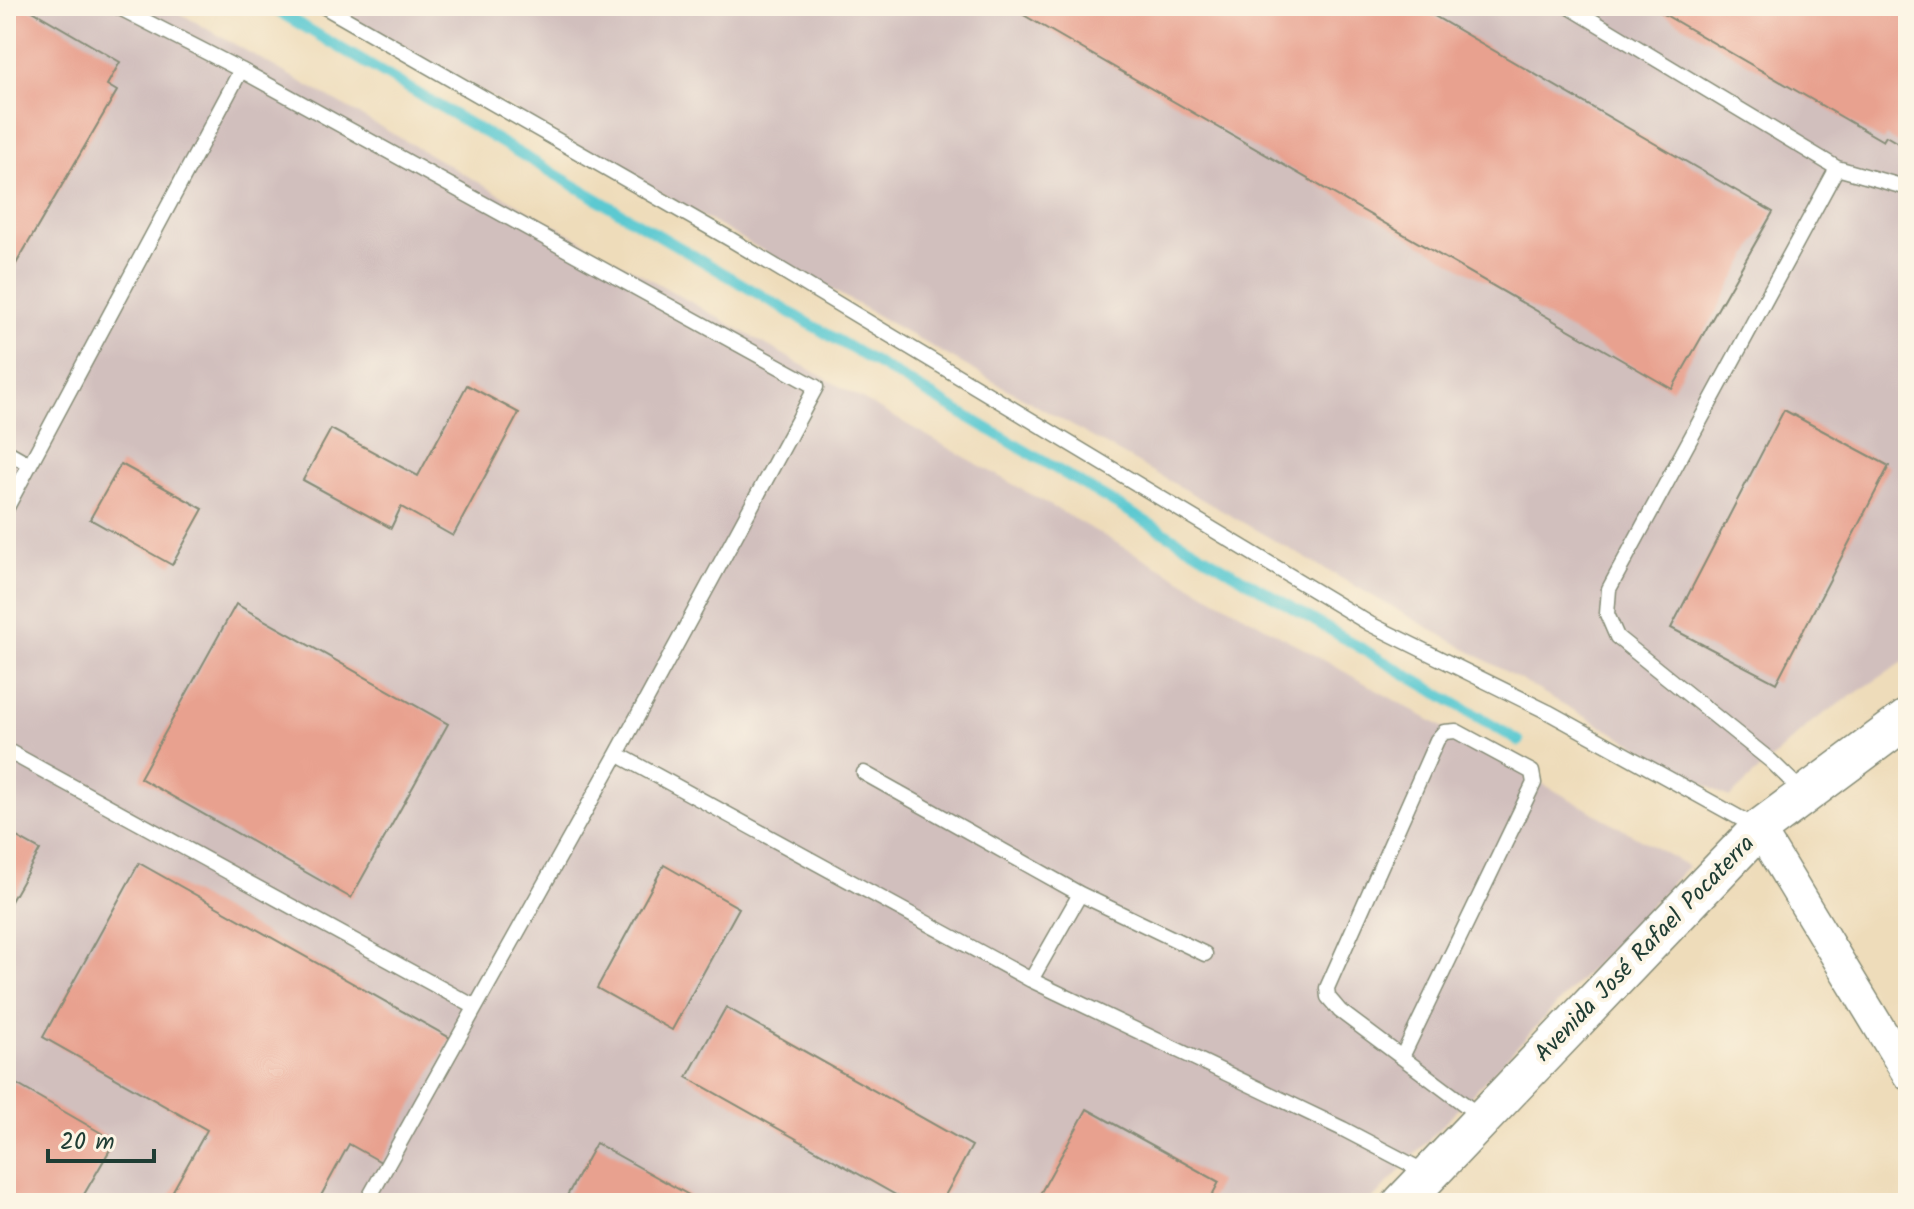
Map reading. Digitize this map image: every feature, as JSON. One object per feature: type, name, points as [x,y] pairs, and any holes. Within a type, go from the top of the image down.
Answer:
[{"type":"street","name":"Avenida José Rafael Pocaterra","points":[[1402,1203],[1759,829],[1908,718]]},
{"type":"street","points":[[1759,829],[1908,1075]]},
{"type":"lane","points":[[116,6],[241,70],[816,387],[617,754],[366,1203]]},
{"type":"lane","points":[[323,6],[730,239],[1370,624],[1548,712],[1759,829]]},
{"type":"lane","points":[[1568,6],[1837,168],[1908,188]]},
{"type":"lane","points":[[6,509],[241,70]]},
{"type":"lane","points":[[1805,794],[1771,761],[1617,637],[1607,614],[1609,589],[1837,168]]},
{"type":"lane","points":[[6,451],[29,464]]},
{"type":"lane","points":[[1402,1057],[1534,783],[1532,772],[1456,731],[1444,732],[1437,740],[1327,988],[1328,997],[1340,1011],[1484,1119]]},
{"type":"lane","points":[[6,750],[475,1007]]},
{"type":"lane","points":[[617,754],[1031,980],[1343,1129],[1429,1174]]},
{"type":"lane","points":[[864,773],[1080,894],[1205,954]]},
{"type":"lane","points":[[1031,980],[1080,894]]},
{"type":"shaded area","points":[[6,6],[167,6],[1688,866],[1369,1203],[6,1203]]},
{"type":"shaded area","points":[[331,6],[1908,6],[1908,659],[1813,721],[1729,798]]},
{"type":"building","points":[[6,6],[24,6],[120,62],[107,85],[117,91],[6,281]]},
{"type":"building","points":[[1008,6],[1417,6],[1773,212],[1672,389]]},
{"type":"building","points":[[1650,6],[1908,6],[1908,149],[1886,136],[1883,141]]},
{"type":"building","points":[[467,385],[519,413],[453,536],[401,507],[391,528],[303,480],[331,429],[418,476]]},
{"type":"building","points":[[1784,410],[1889,466],[1776,683],[1671,628]]},
{"type":"building","points":[[121,464],[203,509],[172,565],[90,519]]},
{"type":"building","points":[[236,604],[448,724],[351,898],[140,778]]},
{"type":"building","points":[[6,831],[40,850],[6,910]]},
{"type":"building","points":[[139,863],[450,1038],[381,1162],[349,1144],[317,1203],[166,1203],[207,1130],[43,1037]]},
{"type":"building","points":[[664,865],[739,908],[672,1030],[597,988]]},
{"type":"building","points":[[726,1007],[972,1146],[941,1203],[910,1203],[687,1077]]},
{"type":"building","points":[[6,1078],[115,1141],[79,1203],[6,1203]]},
{"type":"building","points":[[1087,1109],[1219,1182],[1208,1203],[1035,1203]]},
{"type":"building","points":[[596,1143],[703,1203],[563,1203]]},
{"type":"waterway","points":[[269,6],[1519,741]]}]
